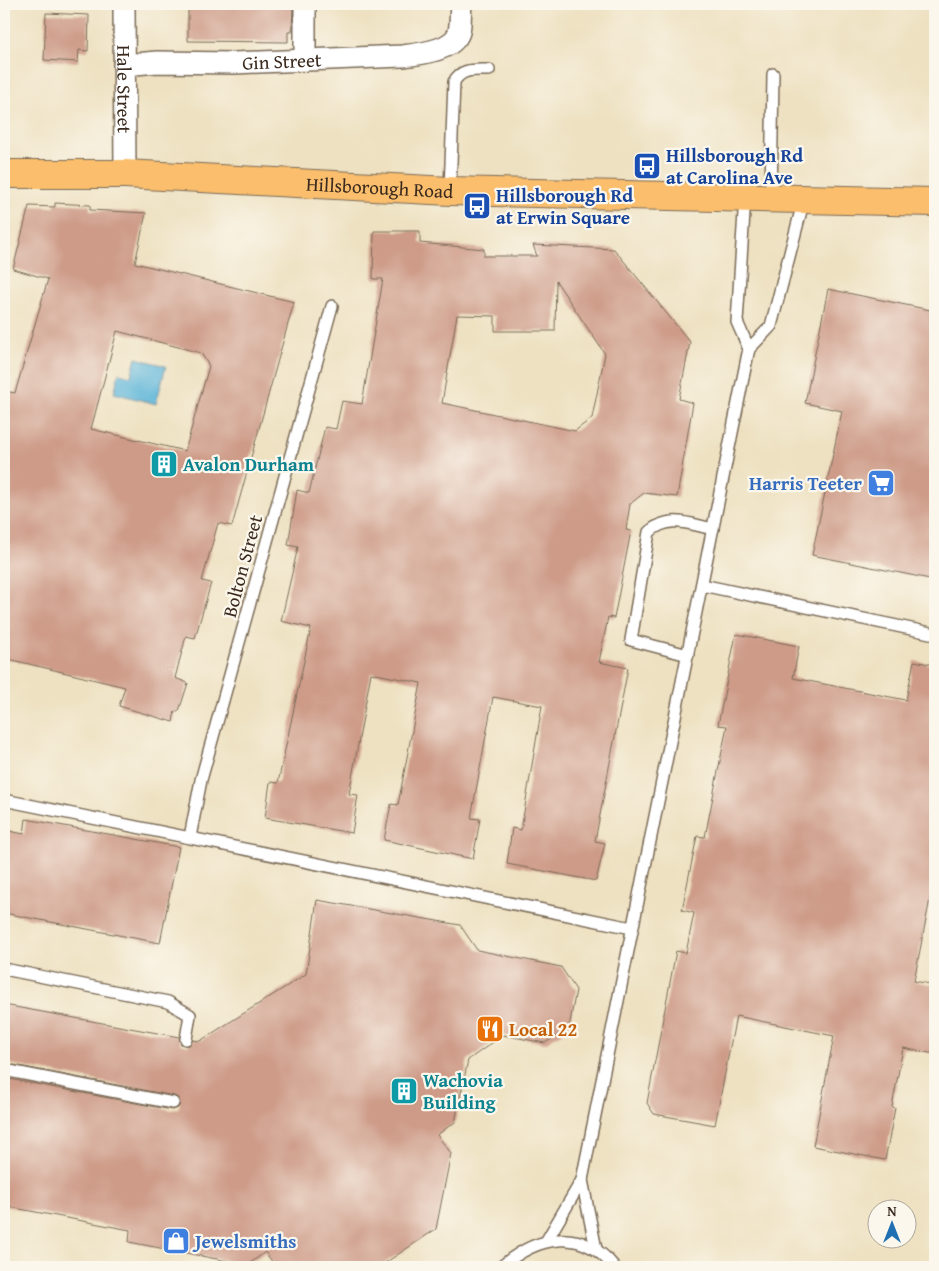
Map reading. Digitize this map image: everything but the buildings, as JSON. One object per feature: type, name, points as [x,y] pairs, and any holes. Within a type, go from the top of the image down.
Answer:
[{"type":"main road","name":"Hillsborough Road","points":[[4,174],[126,174],[450,191],[935,202]]},
{"type":"street","name":"Hale Street","points":[[124,4],[126,174]]},
{"type":"street","points":[[305,60],[306,4]]},
{"type":"street","name":"Gin Street","points":[[124,65],[157,62],[234,63],[402,56],[438,48],[454,40],[459,32],[461,4]]},
{"type":"lane","points":[[450,191],[454,82],[461,73],[489,70]]},
{"type":"lane","points":[[749,349],[737,322],[758,198],[773,74]]},
{"type":"lane","points":[[547,1240],[582,1180],[749,349],[772,326],[804,199]]},
{"type":"lane","name":"Bolton Street","points":[[190,837],[200,780],[332,306]]},
{"type":"lane","points":[[688,654],[631,640],[649,532],[658,524],[670,520],[713,529]]},
{"type":"lane","points":[[702,585],[935,634]]},
{"type":"lane","points":[[4,800],[632,928]]},
{"type":"lane","points":[[4,969],[168,1002],[190,1015],[186,1039]]},
{"type":"lane","points":[[4,1070],[173,1102]]},
{"type":"lane","points":[[582,1180],[596,1249]]},
{"type":"lane","points":[[501,1267],[524,1250],[547,1240],[575,1242],[596,1249],[614,1267]]},
{"type":"water","points":[[136,358],[166,366],[156,404],[114,393],[119,373],[131,376]]},
{"type":"place","name":"Hillsborough Rd at Carolina Ave","points":[[647,166]]},
{"type":"place","name":"Hillsborough Rd at Erwin Square","points":[[477,206]]},
{"type":"place","name":"Avalon Durham","points":[[164,464]]},
{"type":"place","name":"Harris Teeter","points":[[881,483]]},
{"type":"place","name":"Local 22","points":[[490,1029]]},
{"type":"place","name":"Wachovia Building","points":[[404,1091]]},
{"type":"place","name":"Jewelsmiths","points":[[176,1241]]}]
